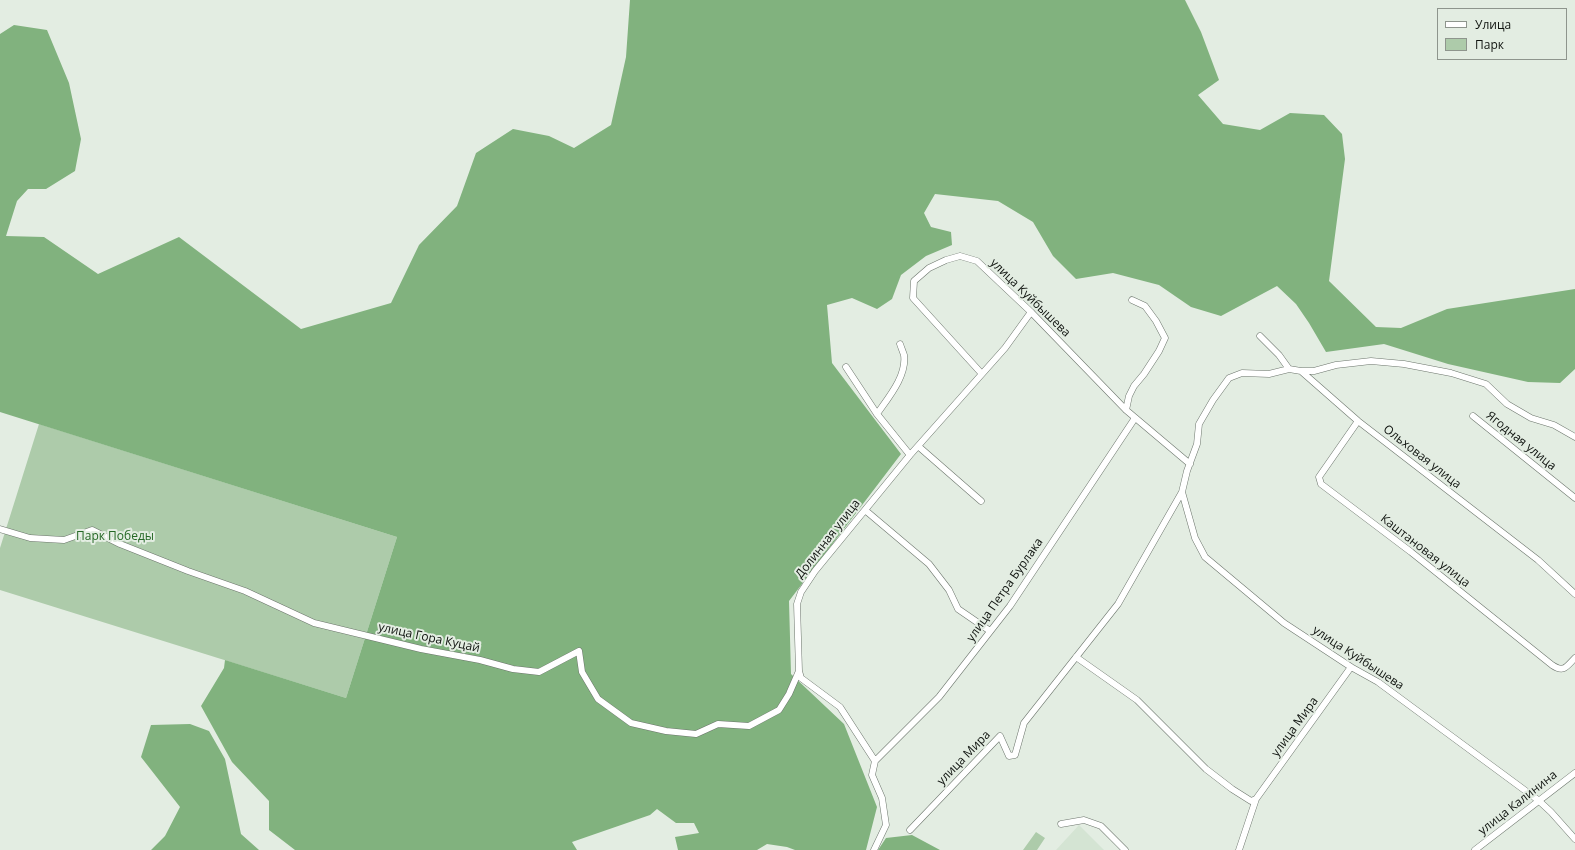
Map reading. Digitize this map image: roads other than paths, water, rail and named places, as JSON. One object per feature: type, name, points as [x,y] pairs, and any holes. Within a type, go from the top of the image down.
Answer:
[{"type":"street","name":"улица Куйбышева","points":[[982,374],[913,298],[914,281],[930,268],[946,260],[960,256],[977,261],[1031,312],[1126,410],[1190,464]]},
{"type":"street","points":[[1126,410],[1129,396],[1134,386],[1159,351],[1165,338],[1156,321],[1145,306],[1132,300]]},
{"type":"street","name":"Долинная улица","points":[[799,671],[797,604],[801,592],[815,571],[910,455],[1005,348],[1031,312]]},
{"type":"street","points":[[1260,336],[1279,355],[1289,369]]},
{"type":"street","points":[[877,414],[903,372],[904,356],[900,344]]},
{"type":"street","points":[[1182,492],[1197,444],[1199,424],[1213,400],[1229,378],[1242,373],[1269,374],[1289,369],[1314,371],[1336,365],[1371,361],[1404,364],[1451,373],[1486,384],[1507,404],[1531,418],[1554,425],[1575,436]]},
{"type":"street","points":[[846,367],[877,414],[910,455]]},
{"type":"street","name":"Ольховая улица","points":[[1301,371],[1358,421],[1538,560],[1575,594]]},
{"type":"street","name":"Ягодная улица","points":[[1473,416],[1575,498]]},
{"type":"street","name":"улица Петра Бурлака","points":[[875,761],[939,697],[1010,606],[1135,418]]},
{"type":"street","name":"Каштановая улица","points":[[1358,421],[1319,477],[1321,484],[1411,552],[1552,665],[1558,669],[1564,669],[1575,658]]},
{"type":"street","points":[[918,446],[981,501]]},
{"type":"street","name":"улица Куйбышева","points":[[1182,492],[1195,538],[1205,557],[1284,624],[1351,667],[1378,682],[1538,800],[1575,838]]},
{"type":"street","name":"улица Мира","points":[[910,830],[1000,736],[1009,756],[1015,755],[1024,723],[1118,604],[1182,492]]},
{"type":"street","points":[[865,510],[929,564],[949,590],[958,609],[990,631]]},
{"type":"street","name":"улица Гора Куцай","points":[[0,529],[30,538],[64,540],[92,530],[120,544],[188,571],[245,591],[314,623],[421,650],[480,660],[513,669],[539,672],[579,651],[582,672],[598,699],[631,723],[666,731],[696,734],[718,724],[749,726],[779,710],[789,694],[799,671]]},
{"type":"street","points":[[1076,657],[1137,700],[1206,769],[1232,789],[1251,801],[1256,799]]},
{"type":"street","name":"улица Мира","points":[[1239,850],[1256,799],[1351,667]]},
{"type":"street","points":[[799,671],[801,678],[840,706],[875,761],[872,775],[882,798],[886,825],[874,850]]},
{"type":"street","name":"улица Калинина","points":[[1475,850],[1575,773]]},
{"type":"street","points":[[1061,824],[1084,820],[1101,826],[1124,850]]},
{"type":"park label","name":"Парк Победы","points":[[115,537]]}]
